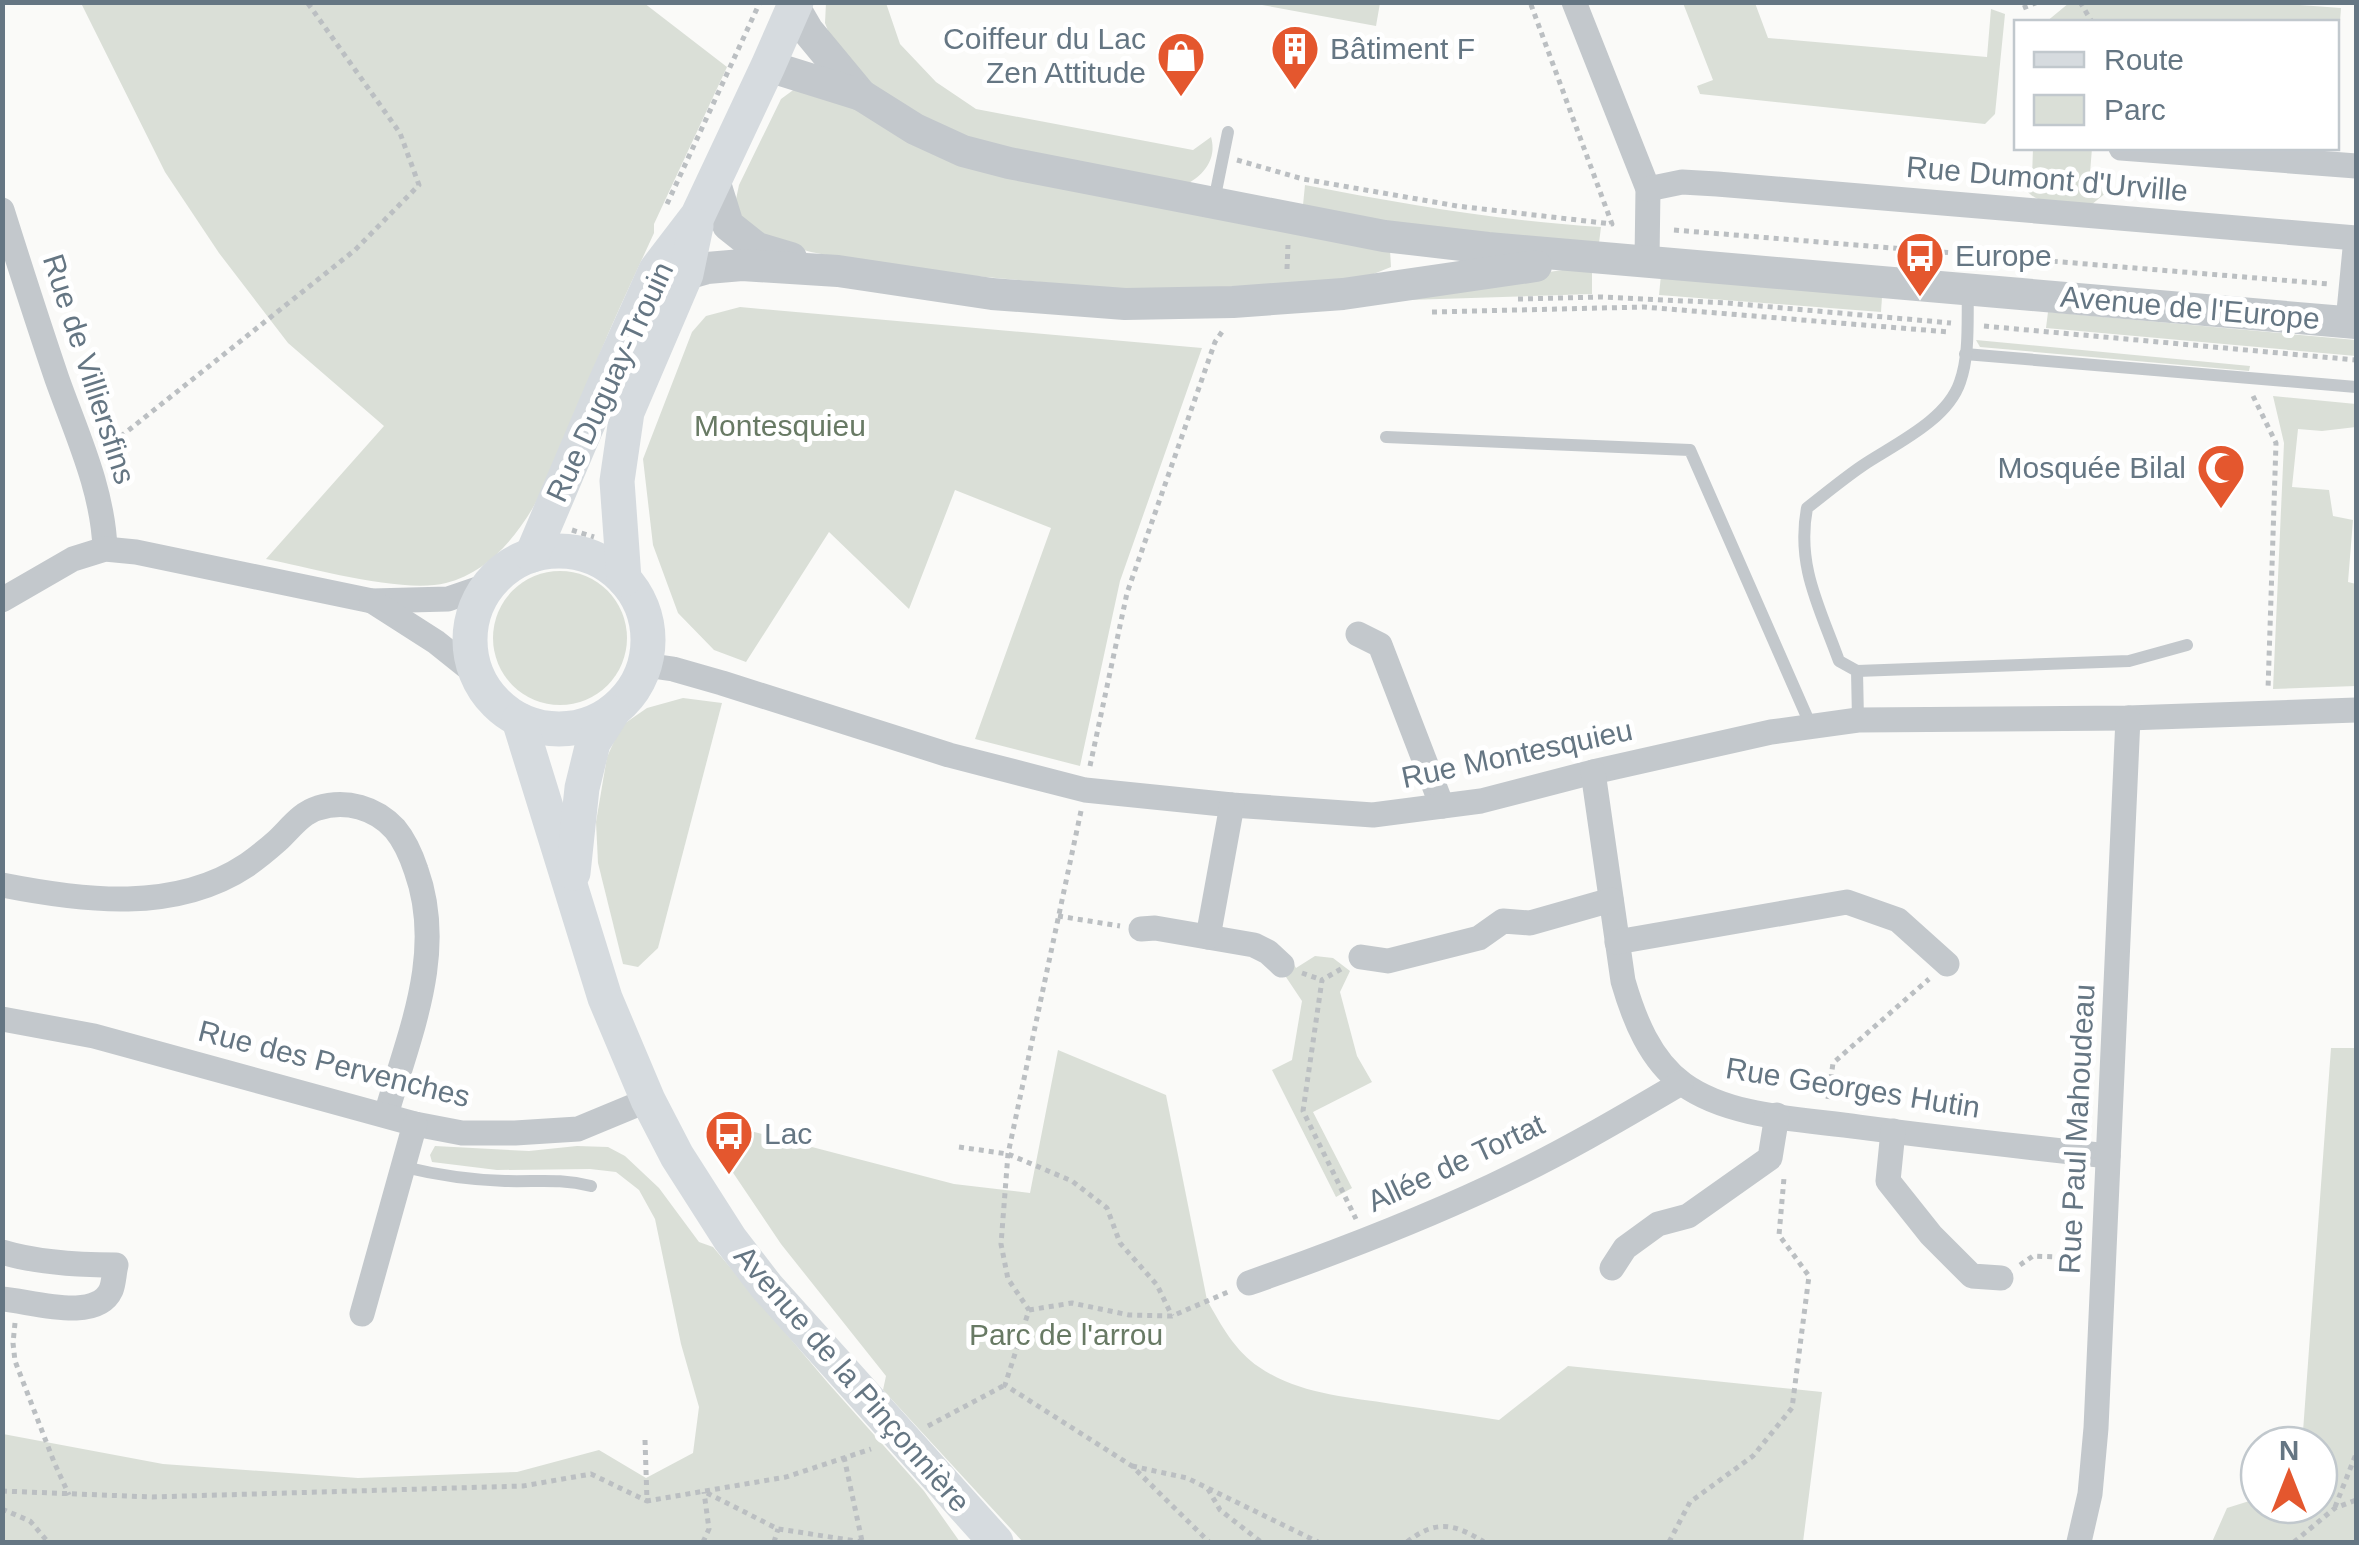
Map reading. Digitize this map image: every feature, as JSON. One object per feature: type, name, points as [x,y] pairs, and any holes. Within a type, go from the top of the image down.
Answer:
[{"type":"main road","name":"Rue Duguay-Trouin","points":[[532,555],[682,211],[714,180],[768,66],[783,4]]},
{"type":"main road","name":"Rue Duguay-Trouin","points":[[624,579],[618,481],[628,412],[686,274],[682,211]]},
{"type":"main road","points":[[567,552],[598,560],[624,579],[641,604],[649,634],[646,665],[633,692],[612,713],[582,726],[550,730],[519,720],[486,693],[470,653],[470,631],[475,610],[489,586],[510,566],[532,555],[567,552]]},
{"type":"main road","name":"Avenue de la Pinçonnière","points":[[571,884],[582,788],[593,742],[612,713]]},
{"type":"main road","name":"Avenue de la Pinçonnière","points":[[519,720],[605,998],[648,1100],[677,1156],[767,1288],[996,1542]]},
{"type":"street","points":[[1574,2],[1648,189],[1647,260]]},
{"type":"street","points":[[783,4],[861,94]]},
{"type":"street","points":[[768,66],[861,94],[915,129],[963,152],[1009,163],[1392,236],[1605,257]]},
{"type":"street","points":[[2147,150],[2356,166]]},
{"type":"street","points":[[714,180],[728,225],[756,248],[838,271]]},
{"type":"street","name":"Rue Dumont d'Urville","points":[[1648,189],[1682,182],[1716,184],[2356,238],[2352,322]]},
{"type":"street","name":"Rue de Villiersfins","points":[[2,210],[88,464],[104,524],[106,549]]},
{"type":"street","points":[[1391,286],[1410,272],[1415,258],[1410,246],[1392,236]]},
{"type":"street","points":[[686,274],[742,265],[838,271],[992,294],[1126,304],[1343,294],[1605,257]]},
{"type":"street","name":"Avenue de l'Europe","points":[[1605,257],[2352,322]]},
{"type":"street","points":[[2,600],[73,559],[106,549],[372,600],[448,599],[489,586]]},
{"type":"street","points":[[372,600],[476,674]]},
{"type":"street","points":[[1358,634],[1380,645],[1442,806]]},
{"type":"street","name":"Rue Montesquieu","points":[[646,665],[674,669],[949,755],[1085,790],[1373,816],[1481,801],[1772,732],[1858,720],[2128,718],[2356,710]]},
{"type":"street","name":"Rue Paul Mahoudeau","points":[[2079,1542],[2090,1494],[2096,1428],[2128,718]]},
{"type":"street","name":"Rue Georges Hutin","points":[[1592,772],[1623,981],[1644,1037],[1660,1062],[1682,1083],[1734,1108],[2108,1156]]},
{"type":"street","points":[[2,885],[77,898],[168,895],[212,884],[246,865],[317,808],[336,805],[372,811],[386,820],[405,845],[420,880],[428,948],[420,1004],[386,1115]]},
{"type":"street","points":[[1208,936],[1232,805]]},
{"type":"street","points":[[1361,957],[1388,961],[1479,938],[1503,921],[1530,924],[1611,900]]},
{"type":"street","points":[[1617,942],[1847,902],[1898,920],[1947,964]]},
{"type":"street","points":[[1140,929],[1155,928],[1254,945],[1282,965]]},
{"type":"street","name":"Rue des Pervenches","points":[[2,1018],[94,1036],[415,1124],[462,1133],[515,1134],[578,1128],[648,1100]]},
{"type":"street","name":"Allée de Tortat","points":[[1250,1283],[1366,1241],[1496,1185],[1682,1083]]},
{"type":"street","points":[[1612,1268],[1625,1248],[1658,1224],[1688,1216],[1770,1158],[1777,1115]]},
{"type":"street","points":[[362,1314],[415,1124]]},
{"type":"street","points":[[1893,1131],[1888,1180],[1931,1236],[1972,1276],[2001,1278]]},
{"type":"street","points":[[2,1252],[22,1258],[116,1265],[111,1290],[98,1305],[76,1309],[10,1299]]},
{"type":"lane","points":[[1214,202],[1228,132]]},
{"type":"lane","points":[[1968,288],[1965,354],[1955,394],[1928,424],[1807,508],[1803,528],[1805,568],[1839,661],[1857,670],[2129,661],[2186,645]]},
{"type":"lane","points":[[1965,354],[2356,387]]},
{"type":"lane","points":[[1386,437],[1690,450],[1811,726]]},
{"type":"lane","points":[[1857,670],[1858,720]]},
{"type":"lane","points":[[404,1167],[437,1175],[505,1182],[564,1180],[591,1186]]},
{"type":"path","points":[[88,464],[355,250],[420,185],[400,133],[306,2]]},
{"type":"path","points":[[1224,156],[1303,179],[1458,206],[1612,224],[1530,2]]},
{"type":"path","points":[[2024,8],[2038,2]]},
{"type":"path","points":[[682,211],[783,4]]},
{"type":"path","points":[[1674,230],[2336,285]]},
{"type":"path","points":[[1505,300],[1602,297],[1727,302],[1953,324]]},
{"type":"path","points":[[1029,1310],[1008,1279],[1001,1244],[1008,1154],[1127,593],[1215,342],[1239,309],[1233,302]]},
{"type":"path","points":[[1422,312],[1644,306],[1952,332]]},
{"type":"path","points":[[1981,326],[2356,360]]},
{"type":"path","points":[[2252,394],[2276,443],[2268,696]]},
{"type":"path","points":[[573,530],[609,542]]},
{"type":"path","points":[[1058,916],[1140,929]]},
{"type":"path","points":[[1361,957],[1322,980],[1303,1111],[1366,1241]]},
{"type":"path","points":[[1824,1122],[1833,1063],[1947,964]]},
{"type":"path","points":[[959,1146],[1008,1154],[1072,1180],[1107,1208],[1120,1243],[1158,1285],[1172,1316]]},
{"type":"path","points":[[1669,1542],[1690,1502],[1752,1456],[1792,1408],[1809,1276],[1779,1236],[1784,1176],[1770,1158]]},
{"type":"path","points":[[2001,1278],[2033,1256],[2089,1259]]},
{"type":"path","points":[[1029,1310],[1072,1303],[1129,1315],[1172,1316],[1250,1283]]},
{"type":"path","points":[[10,1299],[16,1361],[70,1495]]},
{"type":"path","points":[[919,1431],[1005,1385],[1029,1310]]},
{"type":"path","points":[[1005,1385],[1132,1466],[1209,1542]]},
{"type":"path","points":[[645,1440],[647,1501]]},
{"type":"path","points":[[2,1491],[152,1498],[523,1486],[591,1474],[647,1501],[786,1477],[883,1445]]},
{"type":"path","points":[[2339,1498],[2356,1454]]},
{"type":"path","points":[[704,1492],[778,1528],[862,1542],[844,1457]]},
{"type":"path","points":[[1132,1466],[1187,1478],[1318,1542]]},
{"type":"path","points":[[1208,1489],[1220,1510],[1262,1542]]},
{"type":"path","points":[[703,1542],[708,1528],[704,1492]]},
{"type":"path","points":[[2,1509],[30,1521],[48,1542]]},
{"type":"path","points":[[1407,1542],[1442,1525],[1463,1529],[1484,1542]]},
{"type":"path","points":[[2294,1542],[2314,1525]]},
{"type":"path","points":[[774,1542],[778,1528]]},
{"type":"green space","points":[[81,3],[644,3],[727,67],[654,224],[654,233],[543,490],[502,549],[476,570],[446,583],[406,585],[266,559],[384,426],[288,343],[219,253],[165,172]]},
{"type":"green space","points":[[826,3],[886,3],[900,44],[936,82],[976,109],[1193,150],[1211,137],[1211,158],[1187,184],[987,147],[932,124],[876,88],[832,41],[825,23]]},
{"type":"green space","points":[[1251,3],[1380,3],[1376,26]]},
{"type":"green space","points":[[1683,3],[1755,3],[1768,38],[1987,57],[1991,9],[2005,14],[1995,114],[1985,124],[1700,94],[1697,86],[1713,80]]},
{"type":"green space","points":[[2069,3],[2274,3],[2341,8],[2339,35],[2339,20],[2048,20]]},
{"type":"green space","points":[[796,88],[876,116],[1390,250],[1391,267],[1361,279],[1320,285],[1125,290],[899,269],[775,242],[742,222],[735,204],[739,185],[781,99]]},
{"type":"green space","points":[[2033,150],[2092,150],[2089,186],[2107,188],[2107,192],[2091,205],[2050,203],[2025,189],[2020,179],[2032,178]]},
{"type":"green space","points":[[1305,185],[1452,211],[1601,227],[1599,243],[1421,228],[1303,205]]},
{"type":"green space","points":[[1569,269],[1592,271],[1592,294],[1377,301],[1376,298]]},
{"type":"green space","points":[[1661,275],[1882,297],[1881,312],[1659,295]]},
{"type":"green space","name":"Montesquieu","points":[[740,307],[1202,348],[1120,581],[1080,766],[975,739],[1051,528],[955,490],[909,609],[829,532],[746,662],[714,650],[678,613],[653,545],[643,459],[692,332],[706,316]]},
{"type":"green space","points":[[2048,312],[2356,340],[2356,356],[2046,328]]},
{"type":"green space","points":[[1976,340],[2250,366],[2249,371],[1980,347]]},
{"type":"green space","points":[[2273,396],[2356,404],[2356,427],[2298,429],[2292,487],[2329,490],[2333,516],[2353,520],[2348,582],[2356,584],[2356,686],[2273,689],[2284,443]]},
{"type":"green space","points":[[560,571],[586,576],[608,590],[622,612],[627,638],[622,664],[608,686],[586,700],[560,705],[534,700],[512,686],[498,664],[493,638],[498,612],[512,590],[534,576]]},
{"type":"green space","points":[[683,698],[722,703],[658,948],[638,967],[623,964],[598,863],[596,822],[607,757],[621,726],[647,708]]},
{"type":"green space","points":[[1315,956],[1333,958],[1350,971],[1340,992],[1357,1056],[1372,1082],[1313,1112],[1352,1188],[1336,1197],[1272,1070],[1292,1060],[1302,1001],[1280,968],[1292,961],[1296,968]]},
{"type":"green space","points":[[2331,1048],[2356,1048],[2356,1542],[2212,1542],[2227,1508],[2239,1504],[2239,1525],[2339,1525],[2339,1425],[2303,1425]]},
{"type":"green space","name":"Parc de l'arrou","points":[[1058,1050],[1166,1095],[1207,1300],[1236,1345],[1259,1367],[1290,1383],[1323,1393],[1499,1420],[1568,1366],[1822,1392],[1803,1542],[1023,1542],[883,1390],[886,1376],[781,1244],[705,1131],[720,1123],[954,1184],[1030,1193]]},
{"type":"green space","points":[[435,1146],[529,1151],[608,1147],[625,1156],[659,1188],[699,1242],[713,1247],[924,1491],[960,1542],[3,1542],[3,1434],[163,1464],[358,1478],[517,1472],[599,1450],[646,1478],[693,1453],[699,1407],[681,1344],[655,1219],[639,1190],[616,1172],[497,1170],[432,1162],[430,1155]]},
{"type":"place","name":"Bâtiment F","points":[[1295,92]]},
{"type":"place","name":"Coiffeur du Lac Zen Attitude","points":[[1181,98]]},
{"type":"place","name":"Europe","points":[[1920,298]]},
{"type":"place","name":"Mosquée Bilal","points":[[2221,510]]},
{"type":"place","name":"Lac","points":[[729,1176]]}]
